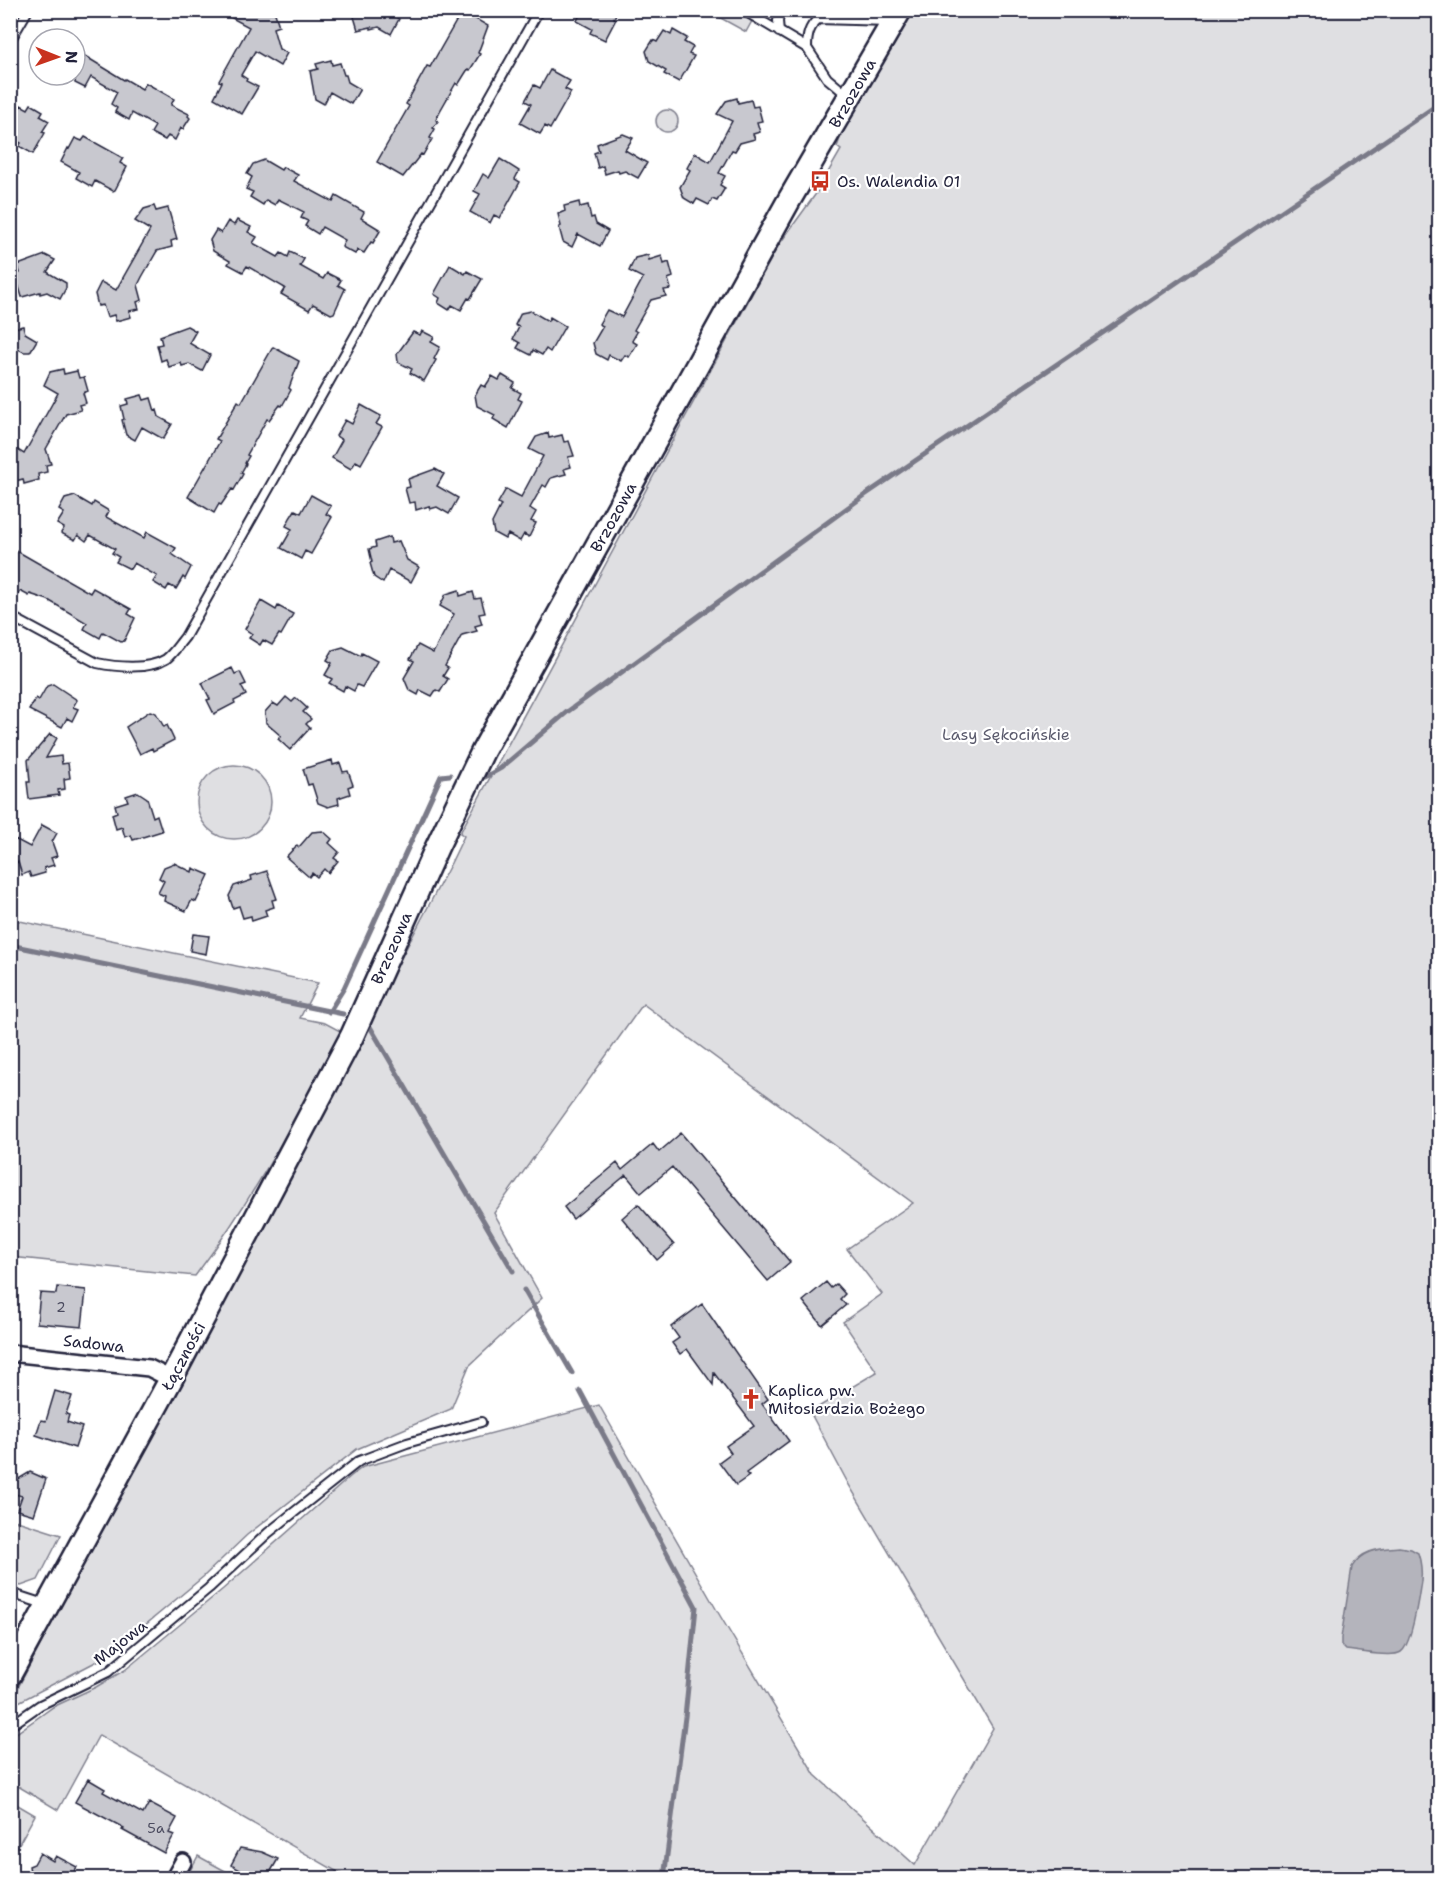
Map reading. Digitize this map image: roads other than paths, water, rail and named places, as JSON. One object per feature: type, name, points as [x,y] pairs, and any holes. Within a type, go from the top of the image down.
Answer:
[{"type":"street","name":"Brzozowa","points":[[352,1036],[436,847],[483,751],[788,202],[897,16]]},
{"type":"street","name":"Łączności","points":[[10,1674],[171,1379],[352,1036]]},
{"type":"street","name":"Sadowa","points":[[10,1353],[149,1368],[171,1379]]},
{"type":"street","points":[[174,1878],[183,1862]]},
{"type":"lane","points":[[10,41],[28,10]]},
{"type":"lane","points":[[10,616],[97,663],[140,667],[166,659],[185,637],[539,10]]},
{"type":"lane","points":[[743,10],[807,48],[827,78],[849,97]]},
{"type":"lane","points":[[779,32],[780,10]]},
{"type":"lane","points":[[816,10],[830,18]]},
{"type":"lane","points":[[807,48],[811,26],[818,19],[897,16]]},
{"type":"lane","name":"Majowa","points":[[10,1726],[40,1705],[108,1672],[209,1588],[268,1533],[359,1461],[407,1443],[481,1422]]},
{"type":"lane","points":[[10,1593],[48,1606]]},
{"type":"waterway","points":[[485,777],[501,768],[567,712],[865,495],[1440,103]]},
{"type":"waterway","points":[[329,1012],[344,988],[441,776],[450,775]]},
{"type":"waterway","points":[[10,945],[343,1014]]},
{"type":"waterway","points":[[369,1025],[513,1271]]},
{"type":"waterway","points":[[524,1290],[572,1373]]},
{"type":"waterway","points":[[580,1391],[696,1607],[685,1717],[664,1878]]},
{"type":"place","name":"Os. Walendia 01","points":[[820,181]]},
{"type":"place","name":"Kaplica pw. Miłosierdzia Bożego","points":[[751,1399]]},
{"type":"park label","name":"Lasy Sękocińskie","points":[[1006,734]]}]
